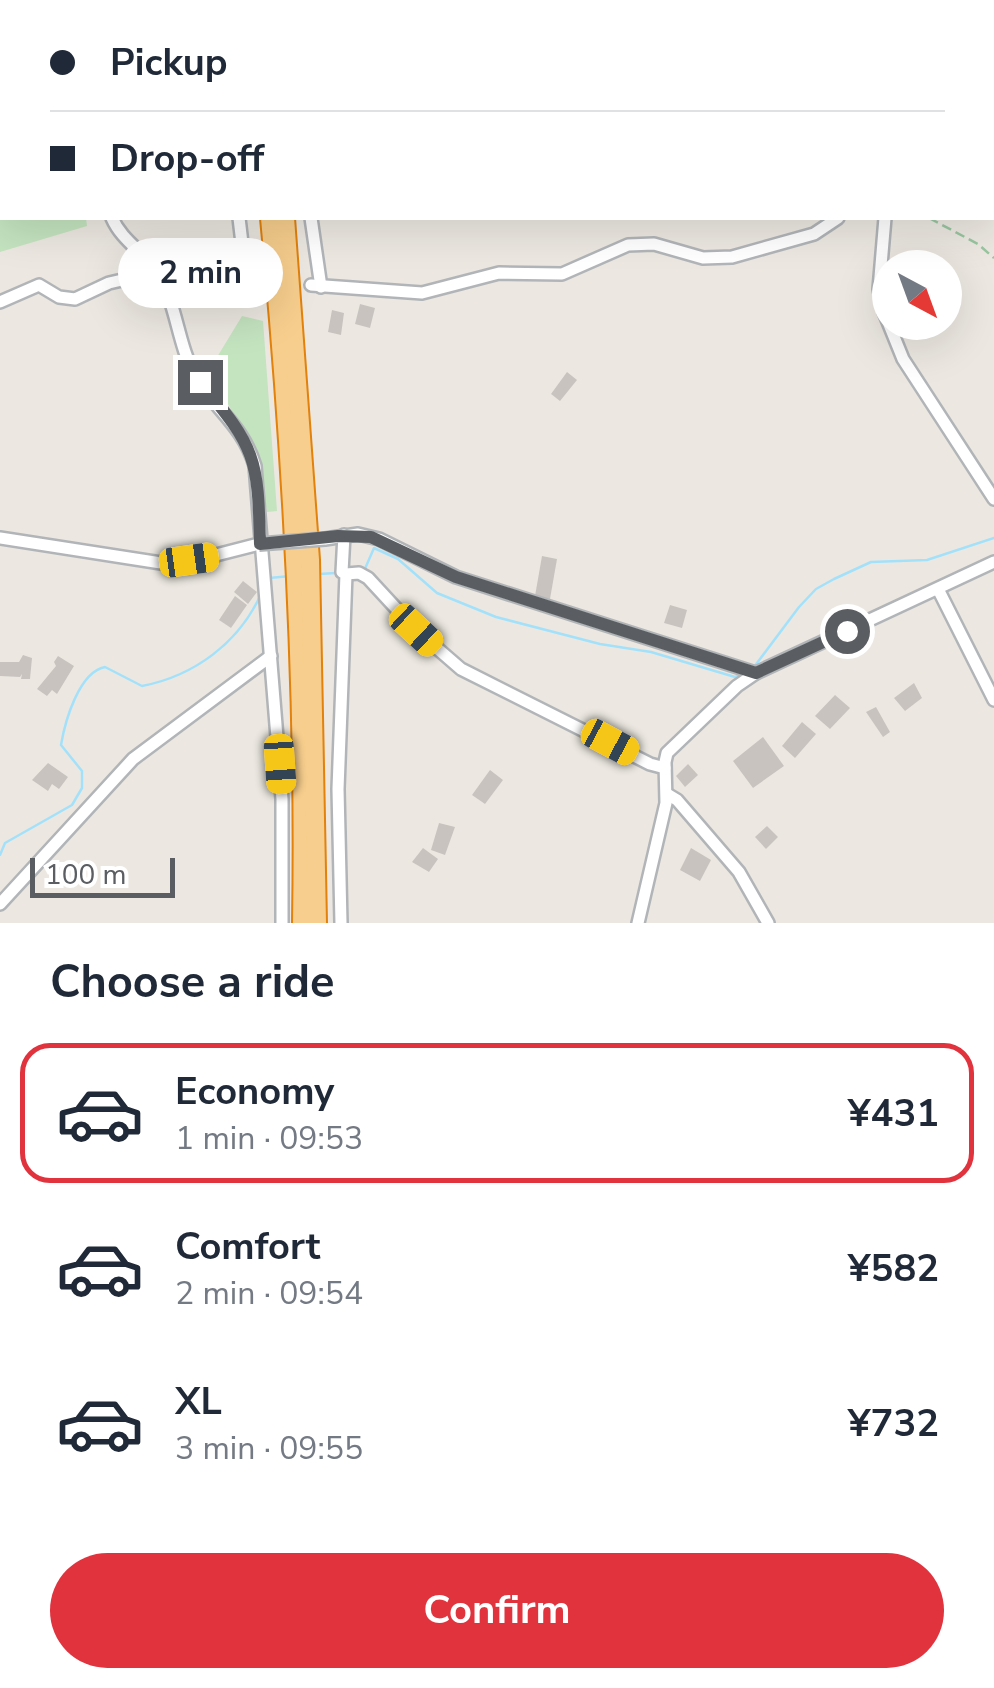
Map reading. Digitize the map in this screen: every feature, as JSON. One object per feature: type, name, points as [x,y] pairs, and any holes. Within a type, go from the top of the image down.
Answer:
[{"type":"highway","points":[[270,220],[296,567],[302,722],[302,923]]},
{"type":"highway","points":[[285,220],[310,542],[317,923]]},
{"type":"street","points":[[113,220],[157,272],[178,320],[194,372],[233,420],[254,461],[282,800],[282,923]]},
{"type":"street","points":[[0,302],[40,286],[59,297],[78,298],[109,282],[177,270],[251,278],[239,220]]},
{"type":"street","points":[[311,220],[316,286],[422,294],[499,274],[562,274],[628,245],[654,244],[702,258],[732,257],[814,234],[835,220]]},
{"type":"street","points":[[885,220],[879,289],[892,335],[903,359],[994,499]]},
{"type":"street","points":[[344,536],[342,572],[368,578],[416,630],[461,669],[653,766],[665,768]]},
{"type":"street","points":[[0,538],[161,563],[216,556],[260,544],[371,537],[456,577],[756,673]]},
{"type":"street","points":[[638,923],[667,794],[665,768],[671,748],[756,673],[994,562]]},
{"type":"street","points":[[341,923],[338,789],[346,574]]},
{"type":"street","points":[[938,589],[994,700]]},
{"type":"street","points":[[0,904],[133,759],[271,656]]},
{"type":"street","points":[[667,794],[732,862],[768,923]]},
{"type":"path","points":[[933,220],[978,244],[994,258]]},
{"type":"green space","points":[[0,220],[86,220],[87,226],[0,252]]},
{"type":"green space","points":[[242,316],[263,321],[277,511],[267,512],[257,451],[208,372]]},
{"type":"building","points":[[360,304],[375,308],[370,328],[355,324]]},
{"type":"building","points":[[332,310],[344,313],[341,335],[328,332]]},
{"type":"building","points":[[567,372],[577,380],[560,401],[551,394]]},
{"type":"building","points":[[542,556],[557,559],[550,599],[535,596]]},
{"type":"building","points":[[243,581],[257,592],[248,604],[234,592]]},
{"type":"building","points":[[235,596],[247,605],[231,628],[219,620]]},
{"type":"building","points":[[670,605],[687,610],[682,628],[664,623]]},
{"type":"building","points":[[23,655],[32,658],[30,679],[21,679],[22,674],[0,676],[0,662],[19,662]]},
{"type":"building","points":[[58,656],[74,666],[57,694],[52,690],[47,696],[37,689],[56,666]]},
{"type":"building","points":[[914,683],[922,698],[905,711],[894,698]]},
{"type":"building","points":[[835,695],[850,708],[830,729],[815,716]]},
{"type":"building","points":[[876,707],[890,732],[883,737],[866,712]]},
{"type":"building","points":[[802,722],[816,734],[795,758],[782,746]]},
{"type":"building","points":[[763,737],[784,766],[753,788],[733,761]]},
{"type":"building","points":[[48,763],[68,777],[59,789],[52,784],[48,791],[32,780]]},
{"type":"building","points":[[688,764],[698,775],[685,787],[676,776]]},
{"type":"building","points":[[490,770],[503,780],[485,804],[472,795]]},
{"type":"building","points":[[439,823],[455,827],[445,855],[431,850]]},
{"type":"building","points":[[767,826],[778,837],[766,849],[755,837]]},
{"type":"building","points":[[423,848],[438,859],[429,872],[412,862]]},
{"type":"building","points":[[691,848],[711,860],[700,881],[680,870]]},
{"type":"waterway","points":[[754,667],[799,607],[816,589],[834,579],[871,562],[927,560],[994,538]]},
{"type":"waterway","points":[[364,571],[374,548],[398,559],[437,593],[496,617],[600,644],[651,652],[735,677],[742,673]]},
{"type":"waterway","points":[[319,574],[336,573]]},
{"type":"waterway","points":[[269,578],[291,576]]},
{"type":"waterway","points":[[0,855],[5,843],[72,805],[82,788],[82,771],[61,745],[70,711],[88,678],[105,667],[142,686],[179,674],[213,655],[227,642],[252,612],[261,594]]},
{"type":"route","points":[[200,382],[248,444],[258,476],[260,544],[358,534],[371,537],[456,577],[756,673],[847,631]]}]
